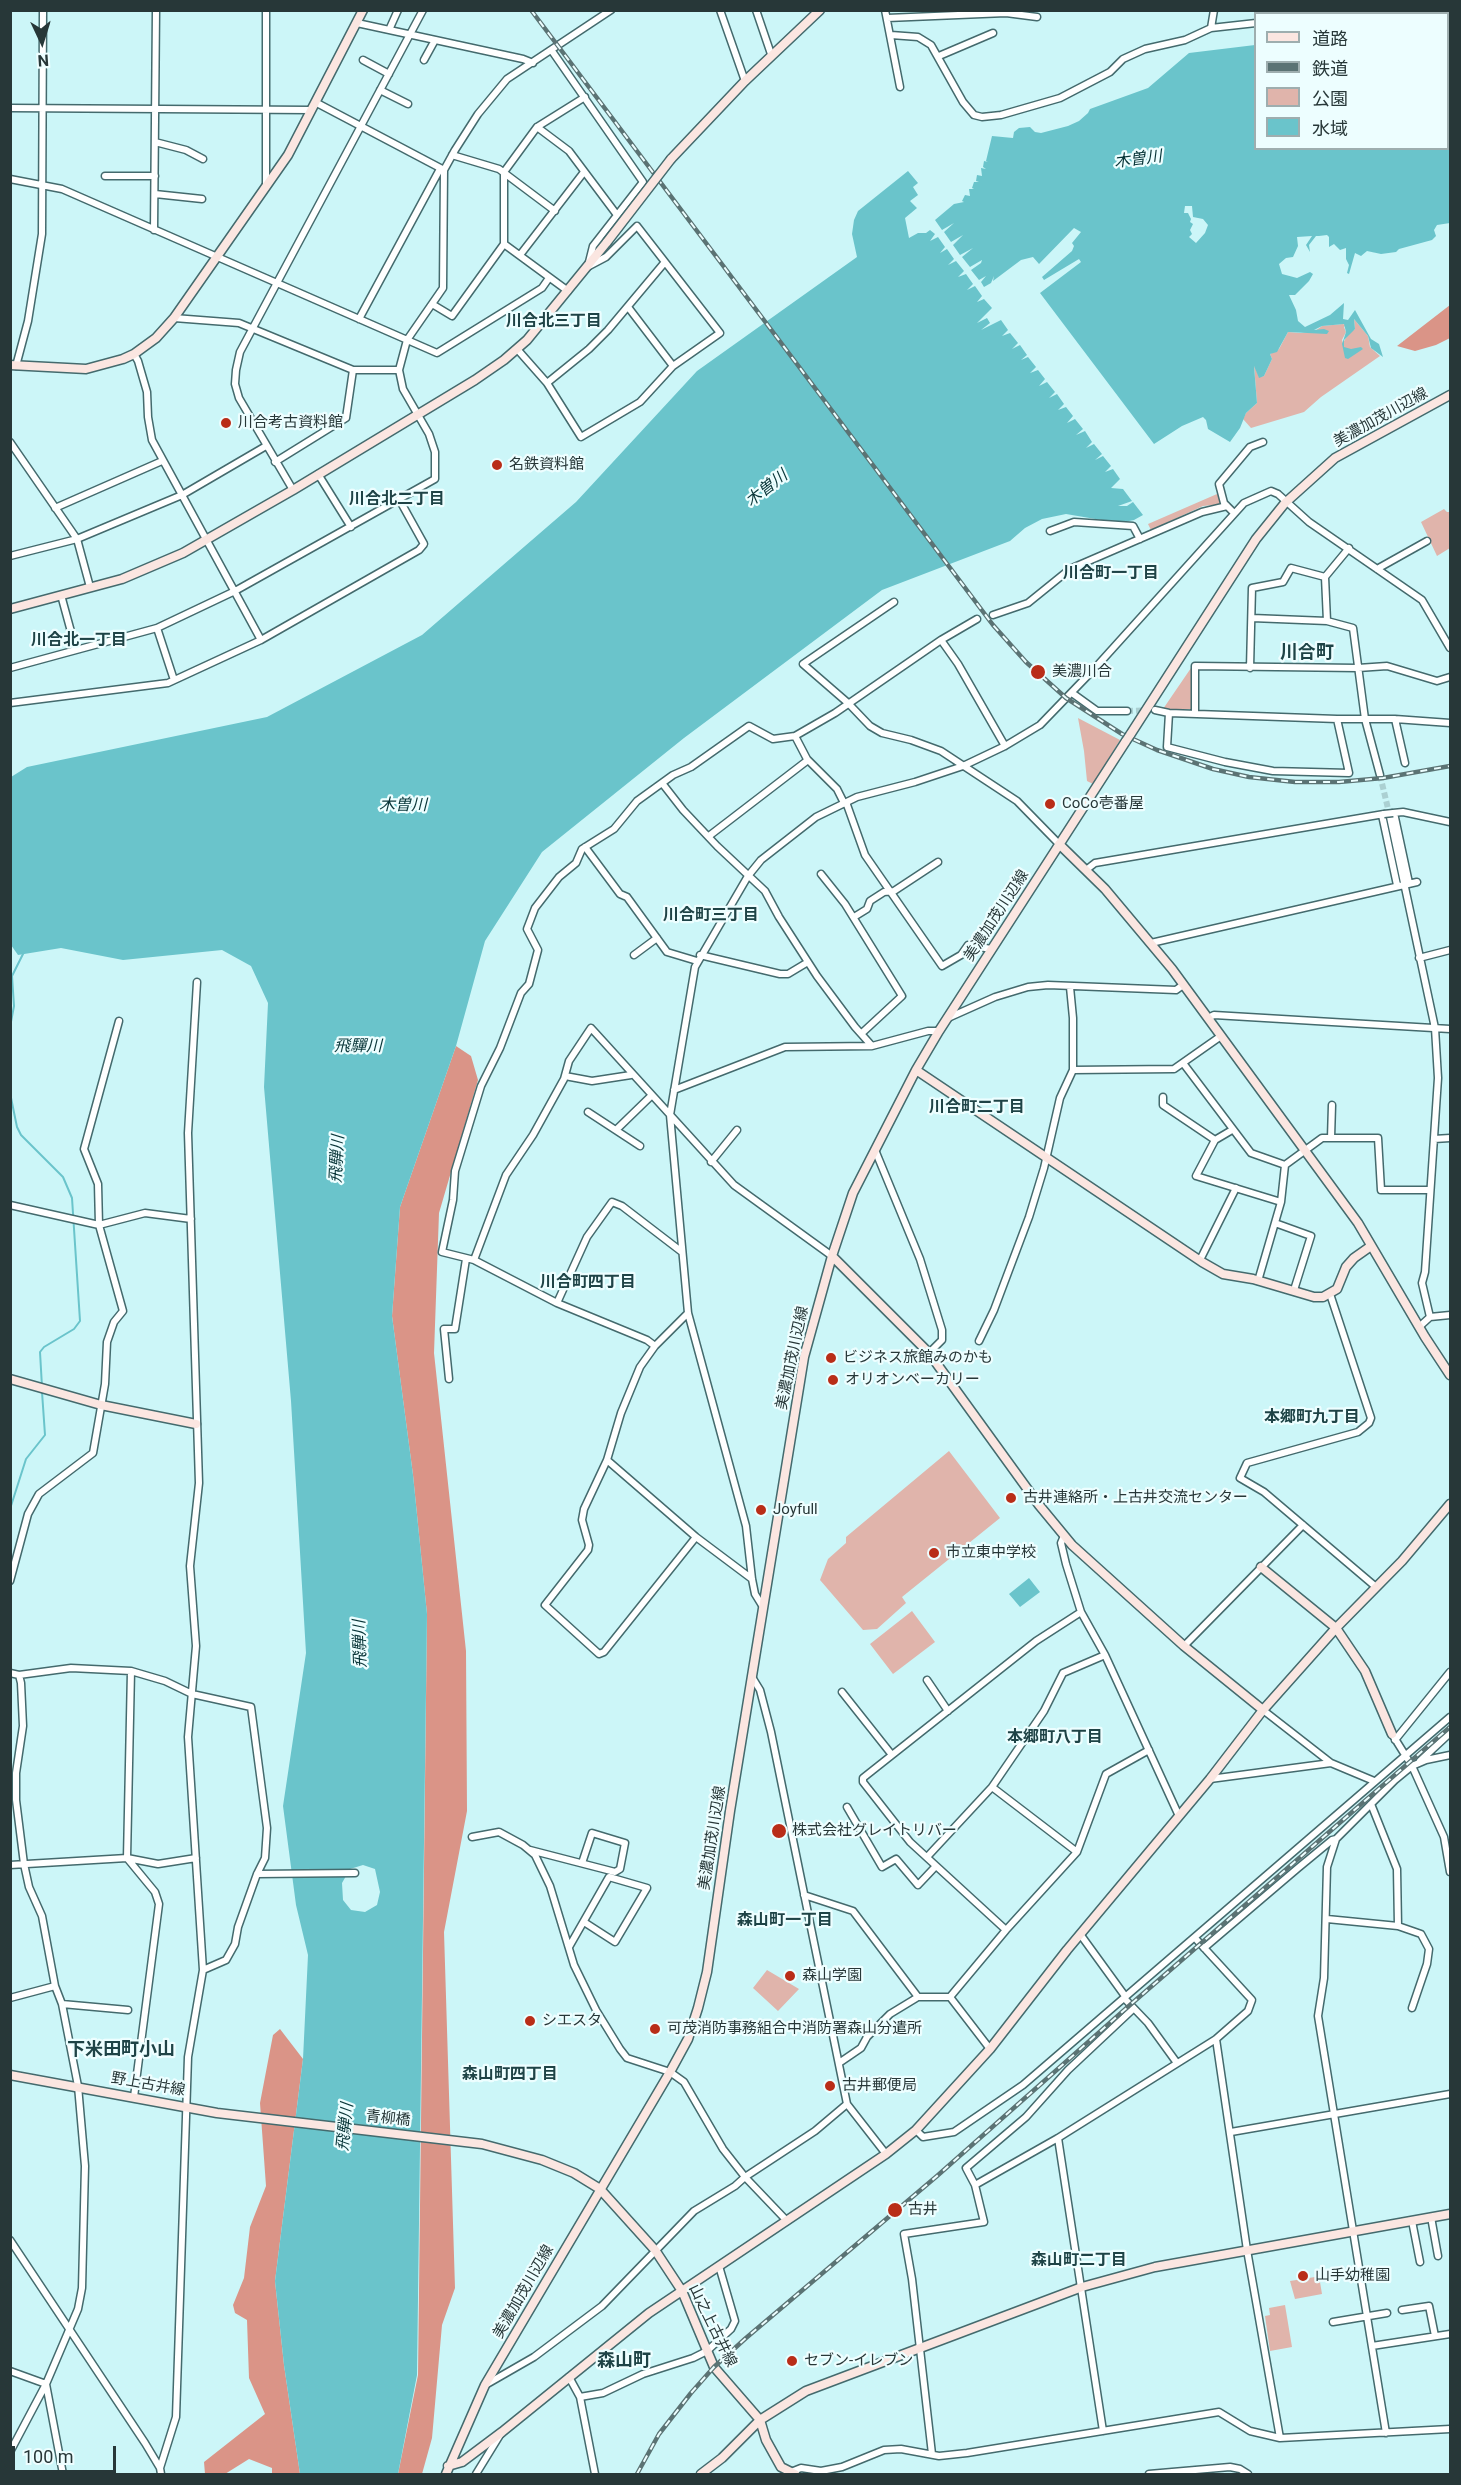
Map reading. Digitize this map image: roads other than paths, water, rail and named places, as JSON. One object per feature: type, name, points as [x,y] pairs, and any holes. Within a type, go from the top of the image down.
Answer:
[{"type":"street","points":[[43,10],[42,234],[38,273],[28,321],[13,365],[86,369],[134,354],[156,338],[174,318],[288,155],[363,10]]},
{"type":"street","points":[[154,230],[156,10]]},
{"type":"street","points":[[266,10],[266,189]]},
{"type":"street","points":[[389,30],[398,10]]},
{"type":"street","points":[[293,490],[244,409],[235,384],[240,352],[423,10]]},
{"type":"street","points":[[360,319],[442,170],[499,87],[507,79],[611,10]]},
{"type":"street","points":[[720,10],[745,81]]},
{"type":"street","points":[[756,10],[771,54]]},
{"type":"street","points":[[10,609],[122,579],[157,565],[207,540],[475,380],[517,349],[539,327],[671,159],[771,54],[820,10]]},
{"type":"street","points":[[885,10],[900,87]]},
{"type":"street","points":[[1210,28],[1214,10]]},
{"type":"street","points":[[886,18],[1006,13],[1037,17]]},
{"type":"street","points":[[357,23],[533,63]]},
{"type":"street","points":[[891,35],[924,39],[931,45],[963,102],[974,115],[982,117],[1001,115],[1060,98],[1110,72],[1123,59],[1145,49],[1185,40],[1210,28],[1254,23]]},
{"type":"street","points":[[939,56],[993,33]]},
{"type":"street","points":[[424,60],[435,40]]},
{"type":"street","points":[[552,51],[644,182],[593,246],[588,266]]},
{"type":"street","points":[[363,60],[389,74]]},
{"type":"street","points":[[380,90],[408,104]]},
{"type":"street","points":[[432,304],[452,316],[504,244],[504,172],[537,127],[585,97]]},
{"type":"street","points":[[10,108],[265,110],[313,106],[362,126],[442,170]]},
{"type":"street","points":[[537,127],[569,151],[616,215]]},
{"type":"street","points":[[155,142],[186,150],[203,159]]},
{"type":"street","points":[[452,155],[504,172],[555,211]]},
{"type":"street","points":[[10,668],[157,628],[235,591],[435,479],[435,452],[429,434],[404,389],[399,370],[407,340],[443,288],[442,170]]},
{"type":"street","points":[[520,255],[584,172]]},
{"type":"street","points":[[105,176],[155,176]]},
{"type":"street","points":[[10,179],[62,189],[437,353],[542,288],[549,278]]},
{"type":"street","points":[[155,194],[202,199]]},
{"type":"street","points":[[517,349],[547,383],[581,437],[640,402],[673,366],[720,333],[637,226],[606,257],[588,266]]},
{"type":"street","points":[[504,244],[568,291]]},
{"type":"street","points":[[547,383],[589,349],[665,262]]},
{"type":"street","points":[[628,307],[673,366]]},
{"type":"street","points":[[174,318],[239,323],[353,370],[399,370]]},
{"type":"street","points":[[134,354],[147,392],[152,440],[261,640]]},
{"type":"street","points":[[275,462],[346,418],[353,370]]},
{"type":"street","name":"美濃加茂川辺線","points":[[447,2470],[485,2385],[688,2039],[707,1972],[804,1357],[831,1256],[853,1193],[916,1070],[939,1031],[1256,539],[1285,503],[1335,458],[1450,395]]},
{"type":"street","points":[[10,442],[77,539],[90,587]]},
{"type":"street","points":[[1234,513],[1227,506],[1219,484],[1250,447],[1263,442]]},
{"type":"street","points":[[10,556],[77,539],[182,495],[266,446]]},
{"type":"street","points":[[56,508],[162,461]]},
{"type":"street","points":[[318,474],[351,526]]},
{"type":"street","points":[[763,1608],[752,1579],[746,1526],[687,1313],[670,1114],[689,994],[699,958],[748,876],[761,860],[816,817],[845,803],[963,766],[1005,746],[1040,725],[1234,513],[1244,503],[1271,491],[1278,494],[1285,503],[1309,522],[1422,600],[1450,648]]},
{"type":"street","points":[[10,703],[168,683],[261,640],[419,550],[424,544],[399,499]]},
{"type":"street","points":[[993,615],[1028,603],[1070,569],[1202,512],[1227,506]]},
{"type":"street","points":[[1050,531],[1074,522],[1133,526],[1140,538]]},
{"type":"street","points":[[1377,569],[1427,541]]},
{"type":"street","points":[[1327,621],[1325,577],[1349,548]]},
{"type":"street","points":[[1250,668],[1252,588],[1283,582],[1291,568],[1325,577]]},
{"type":"street","points":[[61,595],[76,650]]},
{"type":"street","points":[[894,602],[803,664],[848,703],[870,726],[882,733],[941,751],[1017,801],[1086,870],[1151,943],[1358,1223],[1419,1327],[1449,1370]]},
{"type":"street","points":[[1252,618],[1327,621],[1353,628],[1365,719],[1380,775]]},
{"type":"street","points":[[655,1346],[647,1340],[557,1303],[470,1259],[442,1252],[453,1200],[455,1171],[481,1086],[500,1048],[521,993],[529,984],[538,950],[527,928],[535,908],[559,877],[576,863],[585,847],[614,829],[637,801],[683,769],[691,767],[748,726],[773,740],[795,736],[941,640],[977,619]]},
{"type":"street","points":[[157,628],[174,680]]},
{"type":"street","points":[[941,640],[958,664],[1005,746]]},
{"type":"street","points":[[1195,713],[1195,666],[1250,668],[1387,666],[1437,681],[1450,677]]},
{"type":"street","points":[[1071,693],[1097,711],[1127,711]]},
{"type":"street","points":[[1155,710],[1169,713],[1395,719],[1450,723]]},
{"type":"street","points":[[1169,713],[1167,747],[1225,762],[1273,771],[1349,773],[1337,719]]},
{"type":"street","points":[[1395,719],[1405,763]]},
{"type":"street","points":[[795,736],[808,760],[837,789],[845,803],[865,855],[942,966],[961,955],[968,945],[991,949]]},
{"type":"street","points":[[709,836],[808,760]]},
{"type":"street","points":[[662,783],[683,810],[765,891],[808,962],[855,1027],[873,1046]]},
{"type":"street","points":[[1086,870],[1095,863],[1403,812],[1450,822]]},
{"type":"street","points":[[1389,815],[1435,1029],[1438,1078],[1425,1272],[1422,1283],[1430,1317]]},
{"type":"street","points":[[1389,815],[1403,884]]},
{"type":"street","points":[[585,847],[667,952],[780,974],[788,974],[808,962]]},
{"type":"street","points":[[854,917],[867,909],[870,901],[938,862]]},
{"type":"street","points":[[821,874],[854,917],[902,996],[862,1033]]},
{"type":"street","points":[[1151,943],[1417,882]]},
{"type":"street","points":[[634,955],[657,938]]},
{"type":"street","points":[[1419,958],[1450,950]]},
{"type":"street","points":[[161,2471],[176,2417],[185,2106],[190,2039],[204,1970],[188,1737],[195,1646],[190,1566],[199,1483],[188,1133],[197,982]]},
{"type":"street","points":[[948,1018],[995,997],[1028,987],[1048,985],[1176,990],[1183,985]]},
{"type":"street","points":[[979,1341],[994,1310],[1029,1217],[1047,1158],[1060,1098],[1073,1070],[1073,1018],[1070,987]]},
{"type":"street","points":[[1208,1018],[1214,1015],[1450,1029]]},
{"type":"street","points":[[10,1581],[28,1514],[39,1494],[93,1453],[105,1384],[107,1342],[114,1322],[123,1311],[99,1225],[98,1185],[84,1149],[119,1021]]},
{"type":"street","points":[[448,1379],[444,1329],[455,1329],[470,1259],[506,1174],[533,1134],[565,1076],[569,1061],[591,1028],[631,1075],[670,1114],[734,1185],[831,1256],[929,1353],[1039,1505],[1064,1536],[1113,1584],[1184,1646],[1331,1763],[1374,1781]]},
{"type":"street","points":[[674,1090],[785,1047],[873,1046],[928,1031],[939,1031]]},
{"type":"street","points":[[1073,1070],[1174,1069],[1221,1036]]},
{"type":"street","points":[[1184,1063],[1251,1153],[1285,1165]]},
{"type":"street","points":[[916,1070],[1223,1274],[1294,1290],[1314,1297],[1330,1293],[1336,1288],[1354,1258],[1371,1246]]},
{"type":"street","points":[[565,1076],[592,1081],[631,1075]]},
{"type":"street","points":[[616,1130],[651,1096]]},
{"type":"street","points":[[1163,1097],[1163,1105],[1215,1140]]},
{"type":"street","points":[[1331,1138],[1332,1105]]},
{"type":"street","points":[[588,1112],[640,1146]]},
{"type":"street","points":[[711,1162],[737,1130]]},
{"type":"street","points":[[1233,1130],[1215,1140],[1196,1176],[1281,1202]]},
{"type":"street","points":[[1258,1281],[1281,1202],[1285,1165],[1322,1138],[1378,1138],[1381,1190],[1430,1190]]},
{"type":"street","points":[[1434,1138],[1450,1138]]},
{"type":"street","points":[[875,1150],[920,1259],[942,1330],[942,1340],[929,1353]]},
{"type":"street","points":[[1200,1260],[1236,1188]]},
{"type":"street","points":[[557,1303],[587,1237],[612,1202],[622,1206],[682,1252]]},
{"type":"street","points":[[10,1205],[99,1225],[145,1213],[191,1219]]},
{"type":"street","points":[[1275,1223],[1311,1236],[1294,1290]]},
{"type":"street","points":[[1330,1293],[1371,1418],[1369,1423],[1358,1432],[1247,1463],[1240,1478],[1264,1492],[1376,1587]]},
{"type":"street","points":[[687,1313],[655,1346],[632,1385],[607,1460],[584,1509],[582,1520],[589,1545],[588,1550],[545,1605],[599,1653],[604,1652],[696,1537]]},
{"type":"street","points":[[1419,1327],[1430,1317],[1450,1315]]},
{"type":"street","points":[[10,1379],[101,1406],[196,1424]]},
{"type":"street","points":[[607,1460],[696,1537],[752,1579]]},
{"type":"street","points":[[447,2470],[462,2462],[502,2432],[649,2313],[886,2154],[916,2130],[990,2049],[1080,1934],[1210,1779],[1263,1710],[1336,1628],[1402,1561],[1450,1504]]},
{"type":"street","points":[[1184,1646],[1303,1525]]},
{"type":"street","points":[[1064,1536],[1061,1543],[1082,1612],[1105,1655],[1179,1816]]},
{"type":"street","points":[[1261,1567],[1336,1628],[1365,1671],[1394,1737],[1415,1765],[1444,1837],[1450,1872]]},
{"type":"street","points":[[1006,1930],[910,1842],[863,1782],[863,1778],[1036,1641],[1082,1612]]},
{"type":"street","points":[[927,1857],[993,1787],[1044,1711],[1063,1673],[1105,1655]]},
{"type":"street","points":[[10,1673],[19,1675],[71,1668],[131,1671],[165,1681],[192,1694],[251,1707],[267,1828],[265,1858],[238,1927],[235,1944],[226,1960],[204,1970]]},
{"type":"street","points":[[131,1671],[128,1858],[155,1892],[159,1904],[134,2097]]},
{"type":"street","points":[[1394,1737],[1450,1672]]},
{"type":"street","points":[[10,2452],[46,2384],[78,2309],[82,2288],[86,2166],[78,2086],[62,2004],[55,1986],[42,1916],[29,1887],[24,1864],[16,1800],[16,1773],[23,1726],[19,1675]]},
{"type":"street","points":[[752,1677],[760,1690],[771,1732],[847,2104],[886,2154]]},
{"type":"street","points":[[927,1680],[948,1711]]},
{"type":"street","points":[[842,1692],[892,1755]]},
{"type":"street","points":[[916,2130],[923,2137],[954,2132],[1023,2085],[1450,1717]]},
{"type":"street","points":[[1204,1948],[1290,1874],[1336,1839],[1450,1732]]},
{"type":"street","points":[[950,1997],[1006,1930],[1077,1852],[1106,1774],[1149,1749]]},
{"type":"street","points":[[1415,1765],[1450,1755]]},
{"type":"street","points":[[1210,1779],[1331,1763]]},
{"type":"street","points":[[993,1787],[1077,1852]]},
{"type":"street","points":[[1371,1804],[1397,1869],[1398,1926]]},
{"type":"street","points":[[847,1807],[882,1867],[896,1859],[918,1885],[935,1867]]},
{"type":"street","points":[[472,1837],[499,1832],[530,1850],[615,1872],[620,1869],[625,1843],[592,1833],[582,1863]]},
{"type":"street","points":[[1336,1839],[1327,1867],[1324,1978],[1318,2016],[1386,2433]]},
{"type":"street","points":[[530,1850],[550,1886],[574,1965],[596,2010],[620,2049],[627,2058],[670,2072],[684,2082],[723,2149],[745,2177],[787,2221]]},
{"type":"street","points":[[10,1865],[128,1858],[158,1864],[196,1858]]},
{"type":"street","points":[[257,1874],[355,1873]]},
{"type":"street","points":[[569,1947],[609,1877],[647,1888],[615,1942],[584,1922]]},
{"type":"street","points":[[804,1895],[853,1911],[918,1997]]},
{"type":"street","points":[[1327,1919],[1398,1926],[1421,1934],[1429,1949],[1427,1964],[1412,2008]]},
{"type":"street","points":[[1080,1934],[1133,2009],[1148,2023],[1177,2063]]},
{"type":"street","points":[[975,2186],[1058,2138],[1216,2039],[1248,2011],[1252,2000],[1195,1938]]},
{"type":"street","points":[[10,1998],[55,1986]]},
{"type":"street","points":[[839,2062],[861,2048],[867,2037],[890,2014],[918,1997],[950,1997]]},
{"type":"street","points":[[950,1997],[990,2049]]},
{"type":"street","points":[[62,2004],[128,2010]]},
{"type":"street","points":[[932,2454],[912,2279],[904,2234],[984,2222],[975,2186],[966,2168],[1026,2117],[1068,2070],[1133,2009]]},
{"type":"street","points":[[1216,2039],[1247,2250],[1280,2438]]},
{"type":"street","name":"野上古井線","points":[[10,2075],[217,2113],[281,2121]]},
{"type":"street","points":[[1231,2132],[1450,2094]]},
{"type":"street","points":[[485,2385],[534,2357],[602,2306],[694,2211],[735,2186],[815,2130],[847,2104]]},
{"type":"street","name":"青柳橋","points":[[281,2121],[482,2144],[542,2160],[574,2173],[600,2189]]},
{"type":"street","points":[[1058,2138],[1102,2431]]},
{"type":"street","name":"山之上古井線","points":[[600,2189],[656,2250],[682,2291],[707,2351],[723,2379],[747,2402],[760,2420],[774,2456],[781,2467],[793,2473]]},
{"type":"street","points":[[701,2475],[722,2458],[760,2420],[806,2391],[1082,2288],[1155,2267],[1450,2214]]},
{"type":"street","points":[[1431,2217],[1438,2256]]},
{"type":"street","points":[[1412,2221],[1420,2262]]},
{"type":"street","points":[[10,2240],[161,2471]]},
{"type":"street","points":[[580,2397],[603,2392],[643,2374],[693,2358],[707,2351],[731,2329],[735,2321],[719,2266]]},
{"type":"street","points":[[1402,2310],[1429,2306],[1435,2336]]},
{"type":"street","points":[[1333,2322],[1387,2313]]},
{"type":"street","points":[[1372,2346],[1450,2334]]},
{"type":"street","points":[[10,2371],[46,2384]]},
{"type":"street","points":[[569,2377],[580,2397],[595,2475]]},
{"type":"street","points":[[46,2384],[63,2475]]},
{"type":"street","points":[[793,2473],[801,2468],[821,2471],[842,2467],[884,2450],[901,2449],[932,2454],[967,2453],[1219,2412],[1250,2431],[1280,2438],[1450,2429]]},
{"type":"street","points":[[476,2475],[502,2432]]},
{"type":"street","points":[[1152,2474],[1230,2467],[1240,2469],[1248,2475]]},
{"type":"water","name":"木曽川","points":[[1351,10],[1450,11],[1450,223],[1437,225],[1434,230],[1436,236],[1432,240],[1399,249],[1396,252],[1381,254],[1367,251],[1361,256],[1355,253],[1349,274],[1347,273],[1349,265],[1346,259],[1346,248],[1340,250],[1334,244],[1329,247],[1327,235],[1316,236],[1309,245],[1310,252],[1306,245],[1312,236],[1297,237],[1298,246],[1293,257],[1286,258],[1279,264],[1282,274],[1297,278],[1310,272],[1313,274],[1295,295],[1289,295],[1298,321],[1305,327],[1330,315],[1344,303],[1343,319],[1348,320],[1355,310],[1371,339],[1379,344],[1383,357],[1371,348],[1368,336],[1354,319],[1355,329],[1344,340],[1344,347],[1363,349],[1348,359],[1345,358],[1342,344],[1346,332],[1344,324],[1322,326],[1314,330],[1324,329],[1329,331],[1327,334],[1288,332],[1277,352],[1270,354],[1272,359],[1264,376],[1259,378],[1254,366],[1257,403],[1246,413],[1240,428],[1230,442],[1208,429],[1203,417],[1182,426],[1154,444],[1040,293],[1081,262],[1079,259],[1044,280],[1042,277],[1072,251],[1074,246],[1072,243],[1081,232],[1074,228],[1039,264],[1033,257],[1021,260],[993,281],[994,276],[991,283],[984,287],[981,282],[986,276],[979,280],[971,270],[982,260],[970,267],[962,257],[973,248],[960,255],[953,245],[963,235],[951,242],[944,232],[954,223],[942,230],[935,220],[954,204],[964,202],[962,201],[965,195],[970,196],[969,189],[974,189],[972,188],[974,182],[979,182],[976,181],[977,175],[982,176],[981,168],[986,169],[983,167],[984,161],[988,162],[986,161],[992,136],[1013,138],[1014,132],[1019,128],[1030,127],[1035,132],[1041,133],[1068,126],[1079,121],[1090,109],[1148,88],[1189,53],[1254,45],[1254,150],[1449,150],[1449,12],[1347,12]],"holes":[[[1185,206],[1192,206],[1193,217],[1203,219],[1208,225],[1205,233],[1196,243],[1189,237],[1192,234],[1190,230],[1193,224],[1190,222],[1188,213],[1184,213]]]},
{"type":"water","points":[[908,171],[918,183],[913,187],[918,195],[910,201],[917,208],[905,218],[909,238],[930,230],[935,234],[930,241],[938,237],[945,247],[940,253],[947,249],[954,259],[948,265],[956,261],[964,271],[958,277],[966,274],[973,284],[967,290],[975,286],[982,296],[977,302],[984,299],[992,308],[977,323],[987,318],[990,323],[981,330],[1001,320],[1008,330],[1002,336],[1010,333],[1018,343],[1012,349],[1020,345],[1027,355],[1021,360],[1028,357],[1036,367],[1030,373],[1038,370],[1045,379],[1039,386],[1047,382],[1055,392],[1049,398],[1057,394],[1064,404],[1058,410],[1066,407],[1073,416],[1067,423],[1075,419],[1083,429],[1076,435],[1085,431],[1092,442],[1086,448],[1094,444],[1102,454],[1095,460],[1103,456],[1111,466],[1105,472],[1113,469],[1120,479],[1111,488],[1123,489],[1132,501],[1118,506],[1127,506],[1133,502],[1143,515],[1134,520],[1119,523],[1066,514],[1042,519],[1025,528],[1010,541],[882,590],[684,738],[542,852],[485,941],[456,1046],[400,1207],[392,1316],[413,1475],[427,1614],[417,2375],[398,2474],[300,2474],[284,2365],[275,2281],[303,2059],[308,1955],[296,1905],[283,1806],[306,1653],[291,1401],[264,1087],[268,1003],[251,966],[222,950],[123,960],[61,948],[18,955],[11,945],[11,777],[27,767],[267,717],[422,635],[576,502],[697,371],[857,257],[852,234],[858,211]],"holes":[[[363,1865],[375,1869],[380,1892],[377,1905],[365,1912],[351,1910],[343,1900],[342,1883],[350,1869]]]},
{"type":"water","points":[[1029,1578],[1040,1592],[1020,1607],[1009,1594]]},
{"type":"waterway","points":[[10,1027],[14,1006],[12,976],[24,952]]},
{"type":"waterway","points":[[10,1093],[17,1127],[21,1135],[63,1177],[72,1198],[80,1321],[74,1329],[44,1347],[40,1352],[42,1387]]},
{"type":"waterway","points":[[10,1509],[26,1459],[45,1435],[42,1392]]},
{"type":"tunnel","points":[[1127,711],[1155,710]]},
{"type":"tunnel","points":[[1380,775],[1390,817]]},
{"type":"railway","points":[[531,10],[993,625],[1026,662],[1066,698],[1122,734],[1157,750],[1213,769],[1249,777],[1295,782],[1339,782],[1383,778],[1450,766]]},
{"type":"railway","points":[[637,2474],[659,2434],[714,2367],[937,2176],[1450,1727]]},
{"type":"place","name":"川合考古資料館","points":[[226,423]]},
{"type":"place","name":"名鉄資料館","points":[[497,465]]},
{"type":"place","name":"美濃川合","points":[[1038,672]]},
{"type":"place","name":"CoCo壱番屋","points":[[1050,804]]},
{"type":"place","name":"ビジネス旅館みのかも","points":[[831,1358]]},
{"type":"place","name":"オリオンベーカリー","points":[[833,1380]]},
{"type":"place","name":"古井連絡所・上古井交流センター","points":[[1011,1498]]},
{"type":"place","name":"Joyfull","points":[[761,1510]]},
{"type":"place","name":"市立東中学校","points":[[934,1553]]},
{"type":"place","name":"株式会社グレイトリバー","points":[[779,1831]]},
{"type":"place","name":"森山学園","points":[[790,1976]]},
{"type":"place","name":"シエスタ","points":[[530,2021]]},
{"type":"place","name":"可茂消防事務組合中消防署森山分遣所","points":[[655,2029]]},
{"type":"place","name":"古井郵便局","points":[[830,2086]]},
{"type":"place","name":"古井","points":[[895,2210]]},
{"type":"place","name":"山手幼稚園","points":[[1303,2276]]},
{"type":"place","name":"セブン-イレブン","points":[[792,2361]]},
{"type":"district","name":"川合北三丁目","points":[[554,322]]},
{"type":"district","name":"川合北二丁目","points":[[397,500]]},
{"type":"district","name":"川合町一丁目","points":[[1111,574]]},
{"type":"district","name":"川合北一丁目","points":[[79,641]]},
{"type":"district","name":"川合町","points":[[1307,653]]},
{"type":"district","name":"川合町三丁目","points":[[711,916]]},
{"type":"district","name":"川合町二丁目","points":[[977,1108]]},
{"type":"district","name":"川合町四丁目","points":[[588,1283]]},
{"type":"district","name":"本郷町九丁目","points":[[1312,1418]]},
{"type":"district","name":"本郷町八丁目","points":[[1055,1738]]},
{"type":"district","name":"森山町一丁目","points":[[785,1921]]},
{"type":"district","name":"下米田町小山","points":[[121,2050]]},
{"type":"district","name":"森山町四丁目","points":[[510,2075]]},
{"type":"district","name":"森山町二丁目","points":[[1079,2261]]},
{"type":"district","name":"森山町","points":[[624,2361]]},
{"type":"water label","name":"飛驒川","points":[[358,1047]]},
{"type":"water label","name":"飛騨川","points":[[338,1159]]},
{"type":"water label","name":"飛騨川","points":[[361,1644]]},
{"type":"water label","name":"飛騨川","points":[[346,2127]]}]
